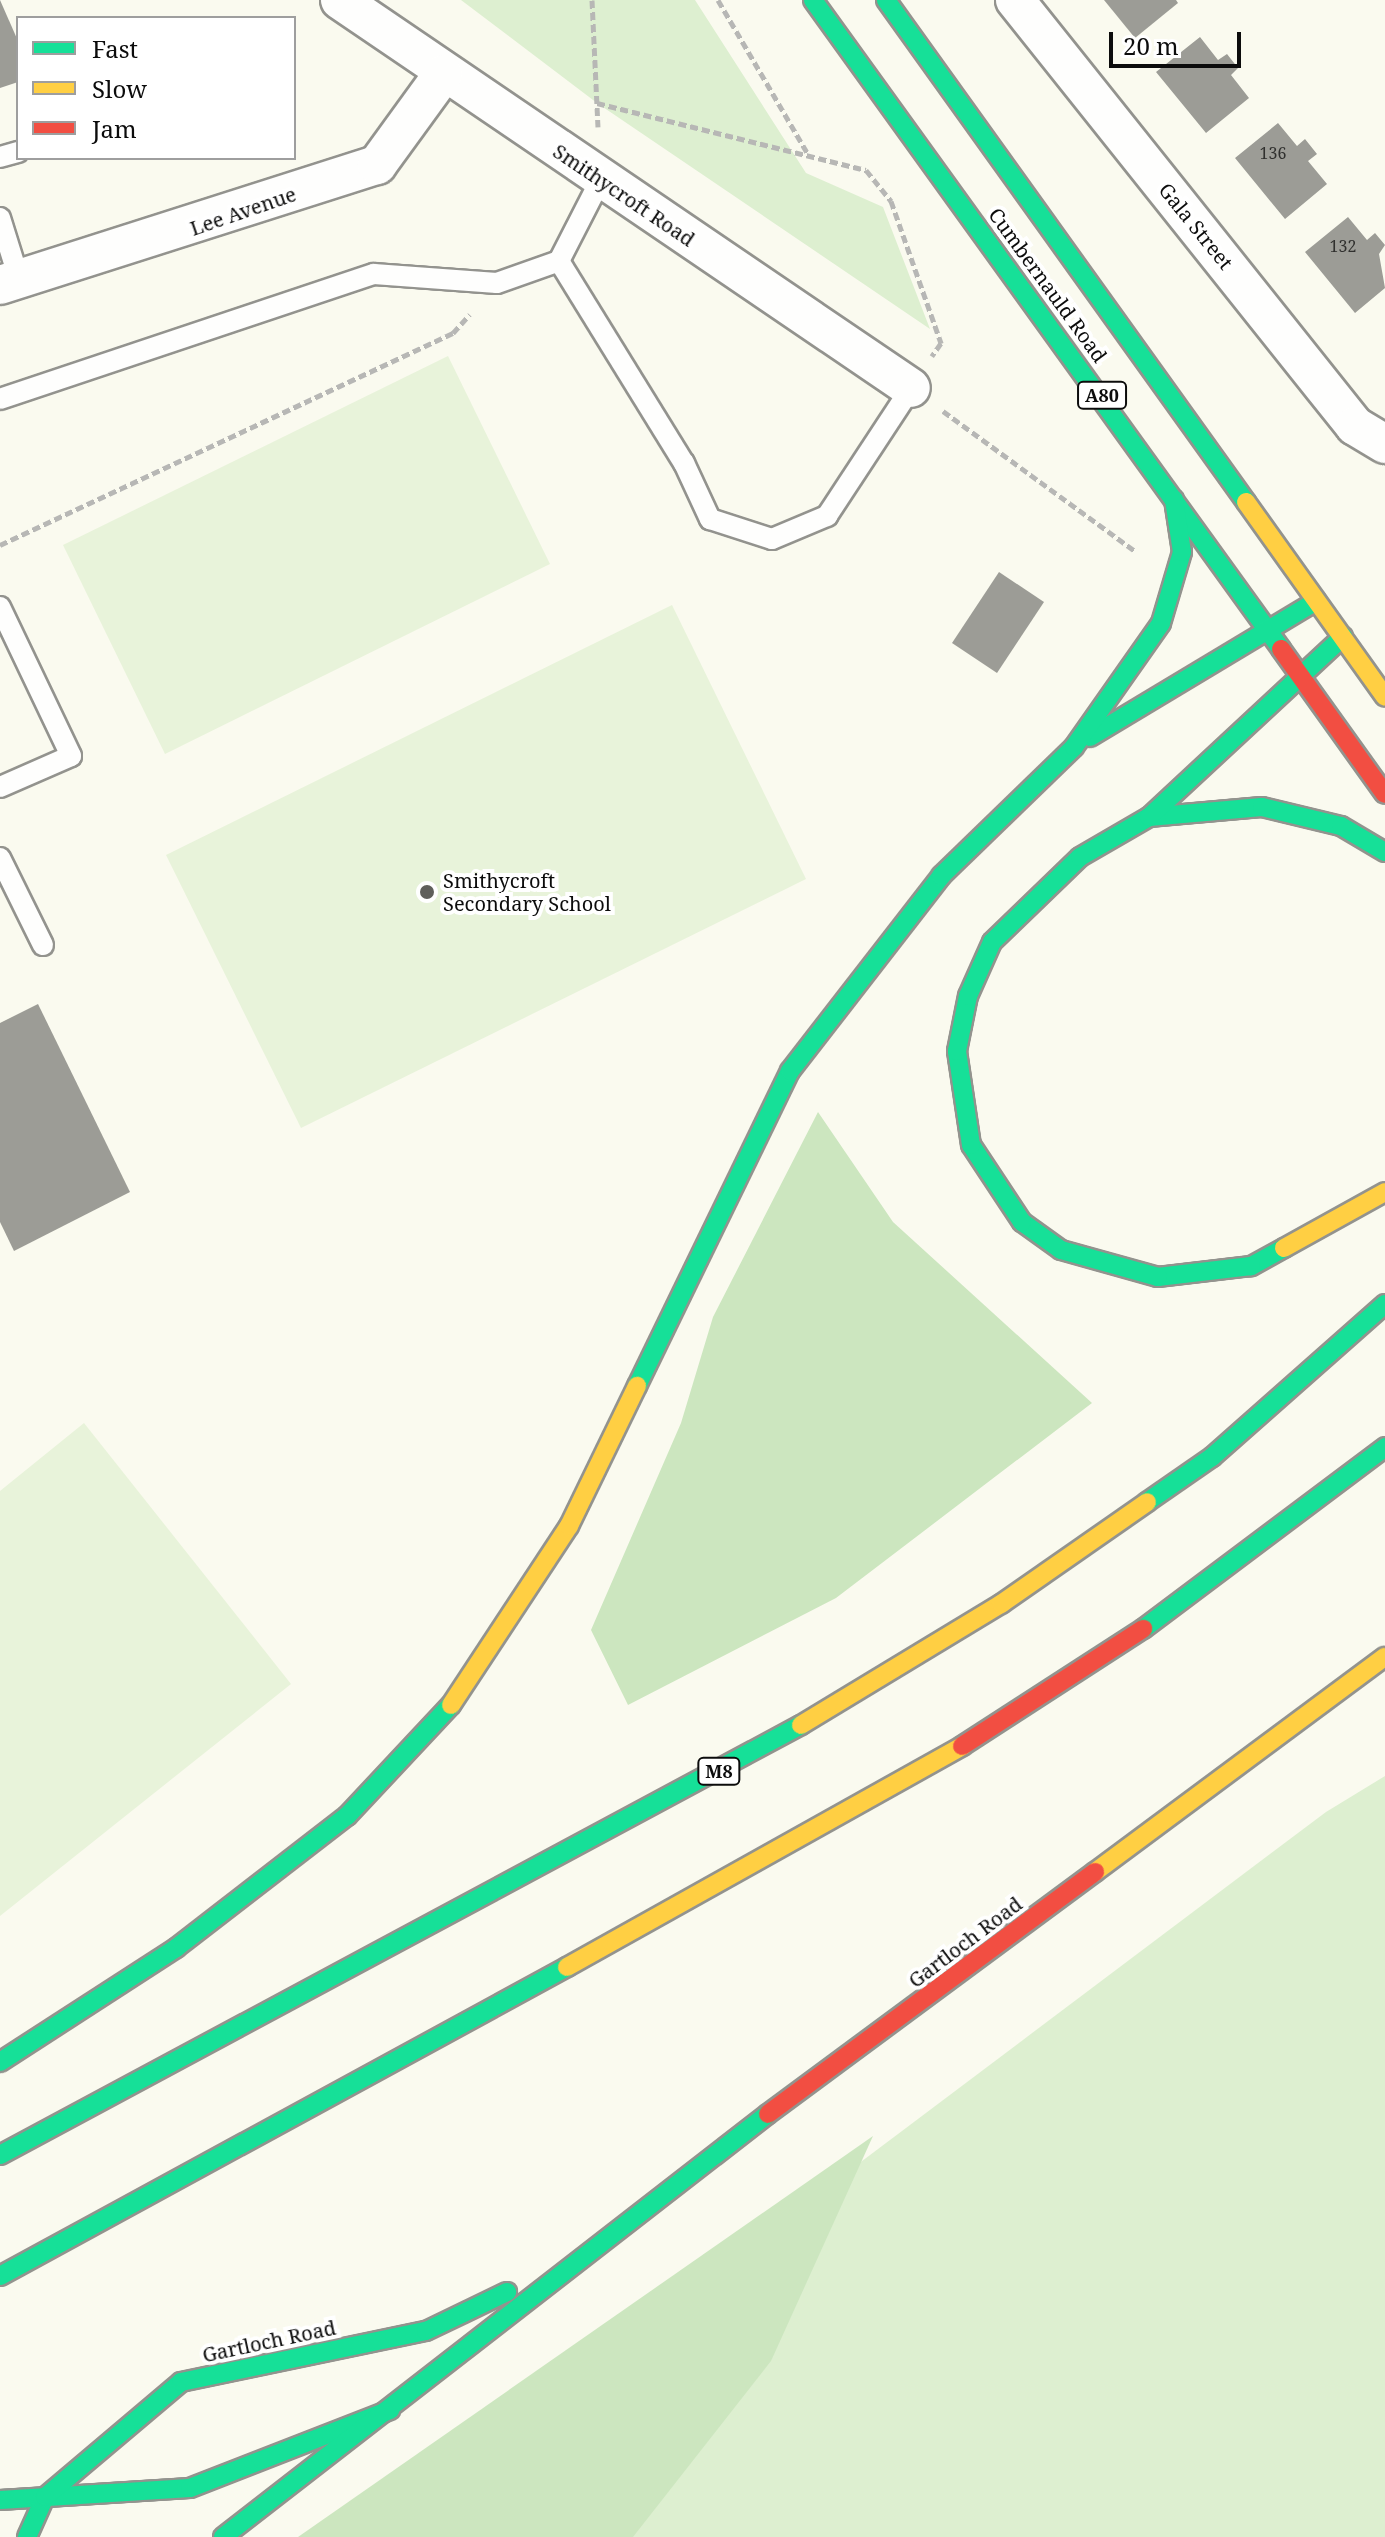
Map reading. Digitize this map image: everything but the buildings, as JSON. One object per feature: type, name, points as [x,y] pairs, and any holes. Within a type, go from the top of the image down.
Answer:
[{"type":"main road","name":"Cumbernauld Road","points":[[813,0],[1385,794]]},
{"type":"main road","name":"Cumbernauld Road","points":[[886,0],[1385,697]]},
{"type":"main road","points":[[0,2062],[176,1948],[347,1816],[471,1683],[569,1526],[790,1071],[941,876],[1074,747],[1161,623],[1182,552],[1174,500]]},
{"type":"main road","points":[[1074,747],[1316,601]]},
{"type":"main road","points":[[1343,637],[1149,817],[1080,857],[1027,902],[992,942],[968,996],[957,1051],[960,1094],[971,1145],[994,1189],[1022,1222],[1061,1250],[1158,1277],[1251,1266],[1385,1192]]},
{"type":"main road","points":[[1149,817],[1262,807],[1341,826],[1385,852]]},
{"type":"main road","name":"M8","points":[[0,2155],[761,1749],[1001,1604],[1212,1457],[1385,1304]]},
{"type":"main road","points":[[0,2276],[846,1816],[1092,1667],[1385,1447]]},
{"type":"main road","name":"Gartloch Road","points":[[223,2537],[390,2410],[570,2261],[1385,1657]]},
{"type":"main road","name":"Gartloch Road","points":[[27,2537],[45,2497],[181,2382],[426,2331],[570,2261]]},
{"type":"main road","points":[[0,2500],[190,2488],[390,2410]]},
{"type":"street","name":"Smithycroft Road","points":[[340,0],[443,74],[911,388]]},
{"type":"street","name":"Gala Street","points":[[1015,0],[1355,426],[1385,444]]},
{"type":"street","name":"Lee Avenue","points":[[9,282],[377,165],[443,74]]},
{"type":"lane","points":[[0,399],[374,274],[497,283],[559,261],[601,179]]},
{"type":"lane","points":[[0,218],[9,282]]},
{"type":"lane","points":[[559,261],[710,519],[772,539],[827,516],[911,388]]},
{"type":"lane","points":[[0,607],[71,756],[0,787]]},
{"type":"lane","points":[[0,858],[43,945]]},
{"type":"path","points":[[592,0],[601,179]]},
{"type":"path","points":[[718,0],[808,154]]},
{"type":"path","points":[[597,103],[866,170],[891,201],[941,343],[911,388],[1120,543],[1176,574]]},
{"type":"path","points":[[0,545],[453,333],[497,283]]},
{"type":"green space","points":[[461,0],[695,0],[806,173],[883,207],[930,329],[597,103]]},
{"type":"green space","points":[[448,356],[550,564],[165,754],[63,545]]},
{"type":"green space","points":[[672,605],[806,879],[301,1128],[166,855]]},
{"type":"green space","points":[[818,1112],[893,1222],[1092,1403],[836,1598],[628,1705],[591,1630],[681,1423],[713,1317]]},
{"type":"green space","points":[[84,1423],[291,1684],[0,1916],[0,1491]]},
{"type":"green space","points":[[1385,1776],[1385,2537],[362,2537],[1326,1812]]},
{"type":"green space","points":[[873,2136],[771,2361],[633,2537],[298,2537]]},
{"type":"traffic: fast","points":[[813,0],[1281,649]]},
{"type":"traffic: fast","points":[[886,0],[1246,502]]},
{"type":"traffic: fast","points":[[637,1386],[790,1071],[941,876],[1074,747],[1161,623],[1182,552],[1174,500]]},
{"type":"traffic: fast","points":[[1090,737],[1316,601]]},
{"type":"traffic: fast","points":[[1284,1248],[1251,1266],[1158,1277],[1061,1250],[1022,1222],[971,1145],[957,1051],[968,996],[992,942],[1080,857],[1149,817],[1343,637]]},
{"type":"traffic: fast","points":[[1149,817],[1262,807],[1341,826],[1385,852]]},
{"type":"traffic: fast","points":[[1147,1502],[1212,1457],[1385,1304]]},
{"type":"traffic: fast","points":[[1143,1629],[1385,1447]]},
{"type":"traffic: fast","points":[[0,2062],[176,1948],[347,1816],[451,1705]]},
{"type":"traffic: fast","points":[[0,2155],[801,1725]]},
{"type":"traffic: fast","points":[[0,2276],[567,1967]]},
{"type":"traffic: fast","points":[[223,2537],[768,2114]]},
{"type":"traffic: fast","points":[[27,2537],[45,2497],[181,2382],[426,2331],[507,2292]]},
{"type":"traffic: fast","points":[[0,2500],[190,2488],[390,2410]]},
{"type":"traffic: slow","points":[[1246,502],[1385,697]]},
{"type":"traffic: slow","points":[[1284,1248],[1385,1192]]},
{"type":"traffic: slow","points":[[451,1705],[569,1526],[637,1386]]},
{"type":"traffic: slow","points":[[801,1725],[1001,1604],[1147,1502]]},
{"type":"traffic: slow","points":[[1095,1872],[1385,1657]]},
{"type":"traffic: slow","points":[[567,1967],[962,1746]]},
{"type":"traffic: jam","points":[[1281,649],[1385,794]]},
{"type":"traffic: jam","points":[[962,1746],[1143,1629]]},
{"type":"traffic: jam","points":[[768,2114],[1095,1872]]},
{"type":"place","name":"Smithycroft Secondary School","points":[[427,892]]}]
